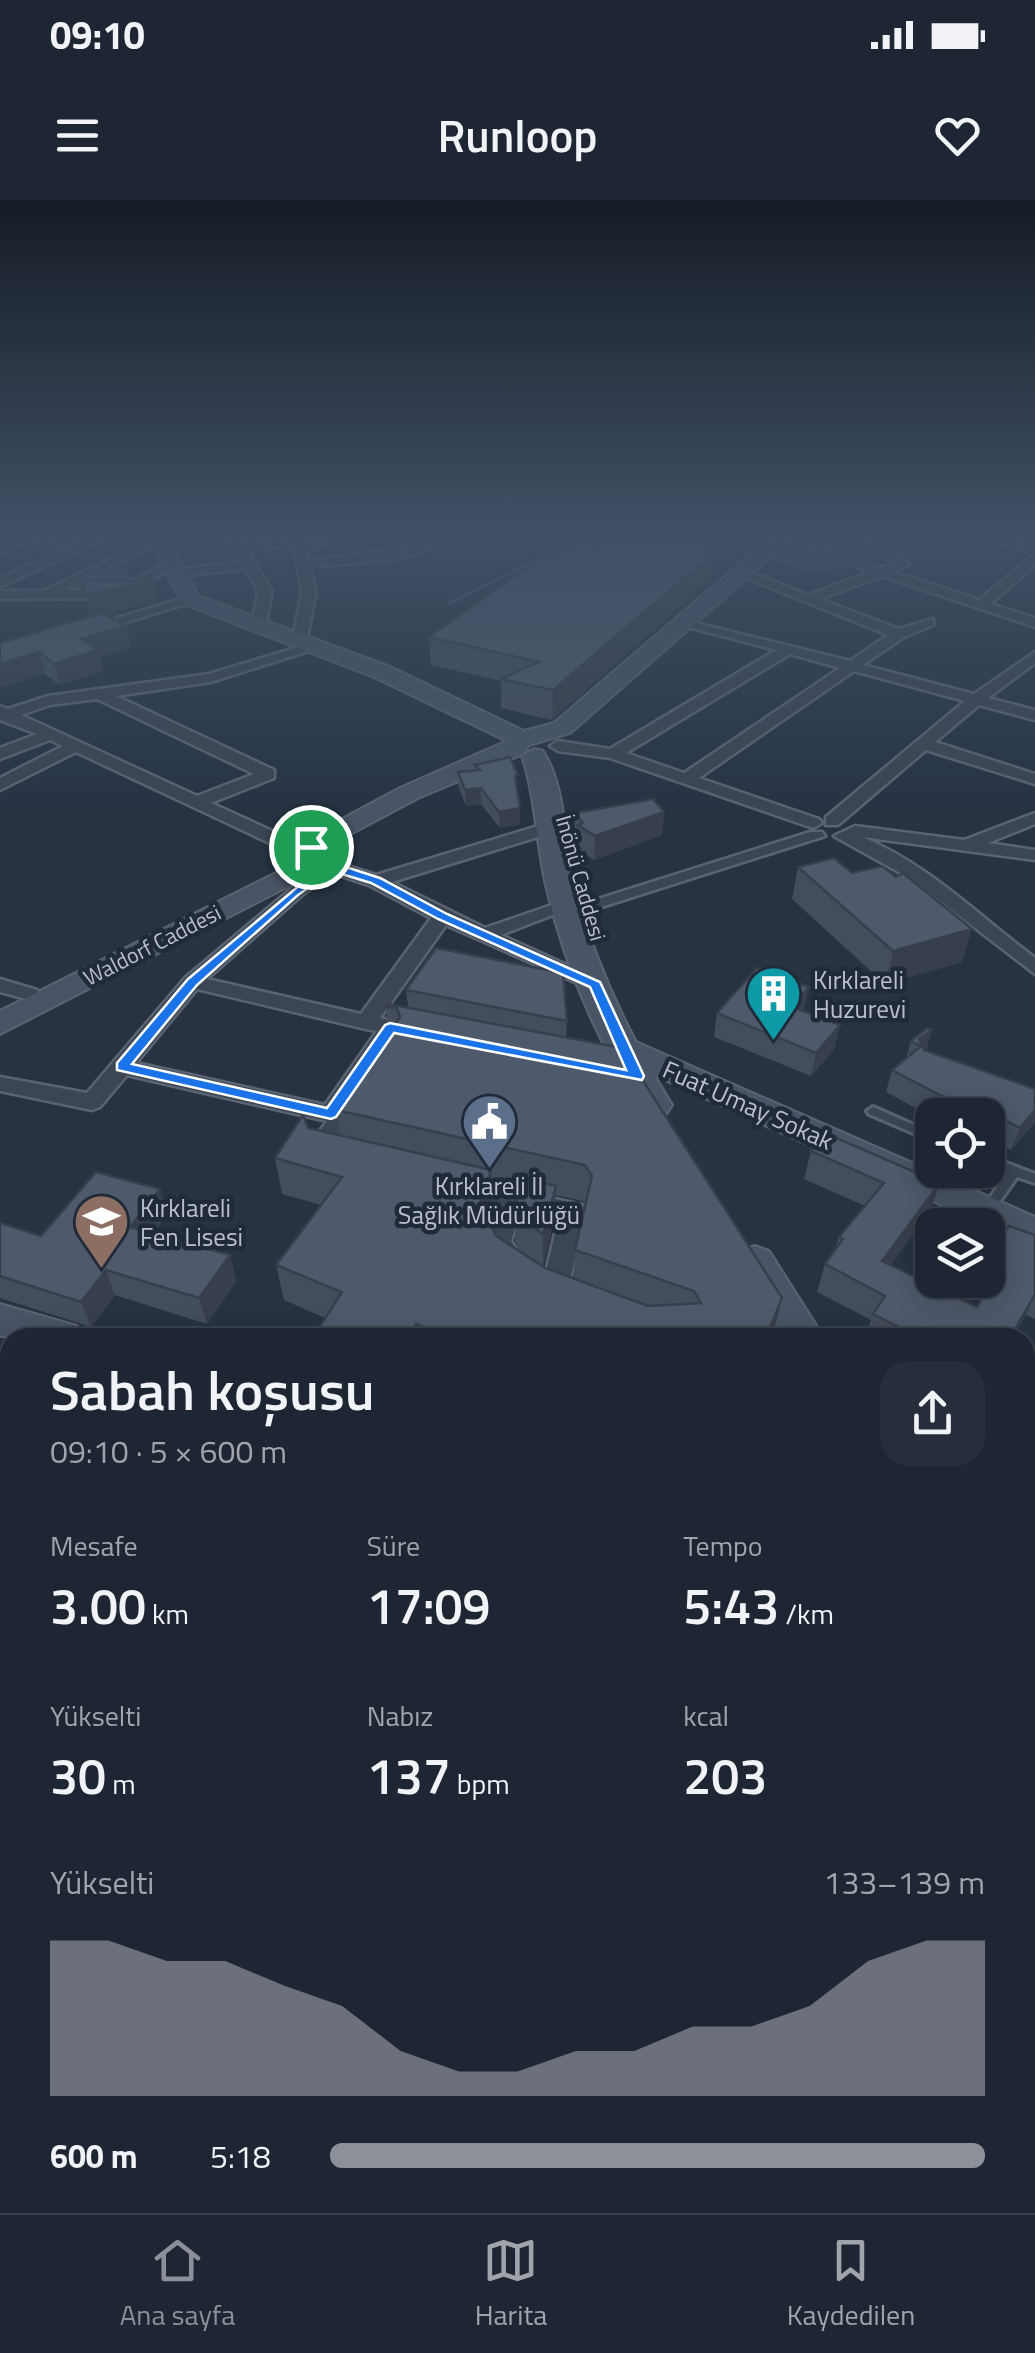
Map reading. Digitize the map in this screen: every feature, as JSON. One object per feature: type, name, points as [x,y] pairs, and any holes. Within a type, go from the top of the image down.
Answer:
[{"type":"main road","points":[[256,622],[382,672],[533,747]]},
{"type":"main road","points":[[533,747],[562,728],[681,622]]},
{"type":"main road","points":[[533,747],[696,622]]},
{"type":"main road","name":"İnönü Caddesi","points":[[533,747],[548,828],[576,906],[619,998],[627,1067]]},
{"type":"main road","name":"İnönü Caddesi","points":[[533,747],[595,985],[627,1067]]},
{"type":"main road","name":"Waldorf Caddesi","points":[[0,1024],[312,858],[409,793],[533,747]]},
{"type":"main road","name":"Waldorf Caddesi","points":[[0,1010],[312,858]]},
{"type":"main road","points":[[627,1067],[678,1142]]},
{"type":"main road","name":"Fuat Umay Sokak","points":[[627,1067],[977,1208]]},
{"type":"main road","name":"Fuat Umay Sokak","points":[[1005,1220],[1035,1233]]},
{"type":"main road","points":[[741,1239],[798,1328]]},
{"type":"main road","points":[[0,1320],[28,1328]]},
{"type":"street","points":[[74,634],[111,622]]},
{"type":"street","points":[[2,714],[48,701],[211,678],[308,642],[308,622]]},
{"type":"street","points":[[869,622],[900,634]]},
{"type":"street","points":[[688,778],[850,666],[900,634],[928,622]]},
{"type":"street","points":[[694,624],[1035,715]]},
{"type":"street","points":[[613,754],[788,650]]},
{"type":"street","points":[[830,829],[978,698],[1035,658]]},
{"type":"street","points":[[100,694],[268,774],[196,803]]},
{"type":"street","points":[[2,714],[312,858],[376,881],[442,916],[595,985]]},
{"type":"street","points":[[0,754],[51,734]]},
{"type":"street","points":[[924,744],[1035,780]]},
{"type":"street","points":[[0,785],[76,746]]},
{"type":"street","points":[[533,747],[613,754],[868,844],[954,902],[1035,968]]},
{"type":"street","points":[[966,846],[1035,818]]},
{"type":"street","points":[[376,881],[548,828]]},
{"type":"street","points":[[484,935],[830,829],[1035,855]]},
{"type":"street","points":[[0,1084],[92,1102],[192,982],[294,892],[312,858]]},
{"type":"street","points":[[366,1022],[442,916]]},
{"type":"street","points":[[192,982],[366,1022],[390,1040],[447,1039]]},
{"type":"street","points":[[0,985],[30,994]]},
{"type":"street","points":[[122,1066],[331,1114],[390,1040]]},
{"type":"street","points":[[361,1164],[324,1154],[322,1143],[390,1040]]},
{"type":"street","points":[[436,1181],[573,1211],[554,1293]]},
{"type":"street","points":[[512,1199],[498,1241],[508,1263],[554,1293],[589,1306]]},
{"type":"lane","points":[[873,1112],[915,1129]]},
{"type":"lane","points":[[1005,1167],[1035,1178]]},
{"type":"lane","points":[[990,1208],[1015,1171]]},
{"type":"building","points":[[72,622],[119,622],[127,626],[81,639],[98,650],[54,664],[39,652],[0,664],[0,643]]},
{"type":"building","points":[[450,622],[633,622],[553,690],[501,679],[539,662],[429,637]]},
{"type":"building","points":[[510,757],[518,775],[515,776],[520,808],[499,812],[481,788],[465,790],[458,772],[480,770],[475,765]]},
{"type":"building","points":[[653,799],[664,812],[595,836],[578,825],[583,823],[575,813]]},
{"type":"building","points":[[834,858],[852,873],[882,866],[896,877],[903,873],[972,929],[893,951],[798,867]]},
{"type":"building","points":[[436,948],[563,973],[567,1021],[406,990]]},
{"type":"building","points":[[757,968],[809,987],[792,1007],[840,1025],[816,1053],[717,1013]]},
{"type":"building","name":"Kırklareli İl Sağlık Müdürlüğü","points":[[388,1004],[622,1048],[782,1298],[770,1328],[426,1328],[416,1324],[414,1328],[319,1328],[342,1292],[276,1265],[342,1177],[275,1158],[303,1115],[308,1128],[491,1170],[480,1204],[496,1236],[545,1268],[648,1306],[701,1303],[694,1291],[575,1250],[592,1176],[585,1165],[336,1110],[400,1017],[397,1008],[386,1007]]},
{"type":"building","points":[[927,1028],[932,1030],[919,1039],[924,1050],[1035,1089],[1035,1110],[1020,1128],[1005,1120],[1005,1098],[947,1098],[892,1070],[921,1046],[911,1041]]},
{"type":"building","points":[[825,1133],[915,1172],[915,1188],[936,1188],[921,1208],[915,1208],[915,1217],[882,1261],[915,1277],[915,1298],[958,1298],[977,1307],[983,1298],[1005,1298],[1005,1232],[1009,1226],[1035,1235],[1035,1294],[1016,1328],[901,1328],[873,1314],[885,1296],[825,1264],[843,1239],[839,1237],[884,1183],[811,1151]]},
{"type":"building","name":"Kırklareli Fen Lisesi","points":[[96,1172],[160,1189],[130,1227],[230,1255],[199,1298],[106,1270],[81,1302],[0,1276],[0,1223],[41,1236]]},
{"type":"building","points":[[524,1179],[556,1186],[543,1234],[522,1220],[515,1207]]},
{"type":"place","name":"Kırklareli Huzurevi","points":[[774,1043]]},
{"type":"place","name":"Kırklareli İl Sağlık Müdürlüğü","points":[[489,1171]]},
{"type":"place","name":"Kırklareli Fen Lisesi","points":[[101,1271]]},
{"type":"route","points":[[311,847],[294,852],[290,858],[294,864],[322,864],[376,881],[442,916],[595,985],[636,1076],[390,1028],[331,1114],[122,1066],[192,982],[294,892],[330,866],[322,864],[328,858],[326,852],[311,847]]}]
